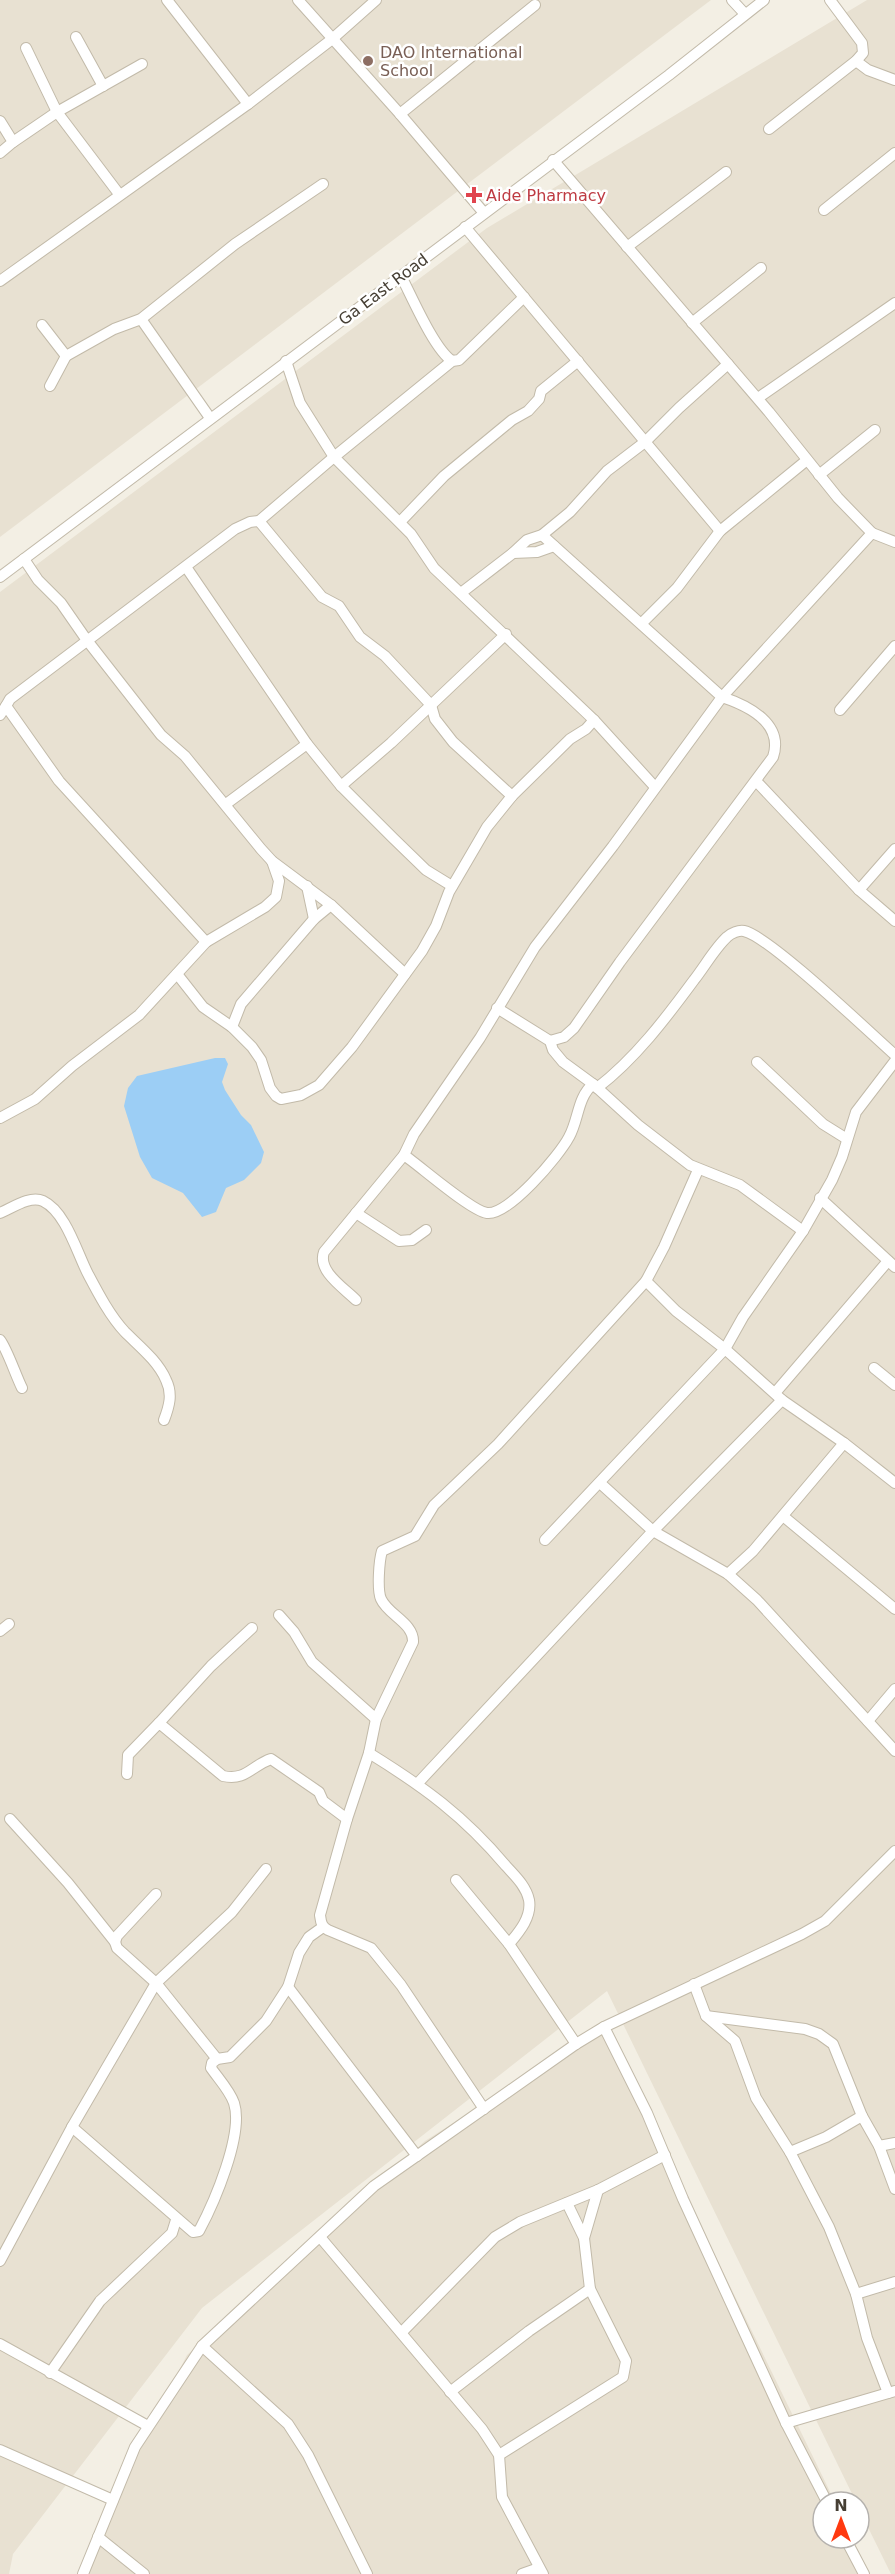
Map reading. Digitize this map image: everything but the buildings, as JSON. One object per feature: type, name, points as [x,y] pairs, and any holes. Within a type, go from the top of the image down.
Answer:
[{"type":"street","points":[[167,0],[248,104]]},
{"type":"street","points":[[298,0],[331,40],[400,114],[484,213]]},
{"type":"street","points":[[0,282],[248,104],[331,40],[376,0]]},
{"type":"street","points":[[732,0],[745,14]]},
{"type":"street","name":"Ga East Road","points":[[0,577],[669,75],[764,0]]},
{"type":"street","points":[[769,129],[856,61],[863,53],[862,43],[830,0]]},
{"type":"street","points":[[400,114],[535,5]]},
{"type":"street","points":[[76,37],[103,86]]},
{"type":"street","points":[[26,48],[57,112],[120,194]]},
{"type":"street","points":[[856,61],[868,70],[895,80]]},
{"type":"street","points":[[0,153],[57,112],[142,64]]},
{"type":"street","points":[[0,121],[13,142]]},
{"type":"street","points":[[824,210],[895,153]]},
{"type":"street","points":[[553,160],[758,399],[838,498],[872,533],[895,542]]},
{"type":"street","points":[[627,247],[726,172]]},
{"type":"street","points":[[50,386],[66,356],[114,328],[141,319],[235,244],[323,184]]},
{"type":"street","points":[[465,227],[720,531]]},
{"type":"street","points":[[692,323],[761,268]]},
{"type":"street","points":[[401,276],[431,333],[446,357],[452,362]]},
{"type":"street","points":[[206,942],[59,781],[3,710],[9,699],[236,528],[250,522],[260,521],[334,457],[452,362],[459,360],[524,297]]},
{"type":"street","points":[[758,399],[895,303]]},
{"type":"street","points":[[141,319],[210,418]]},
{"type":"street","points":[[42,324],[66,356]]},
{"type":"street","points":[[400,522],[444,476],[512,420],[528,411],[538,399],[541,391],[578,361]]},
{"type":"street","points":[[286,362],[300,403],[334,457],[411,534],[434,568],[594,720],[655,787]]},
{"type":"street","points":[[461,593],[527,540],[542,535],[570,512],[607,471],[645,442],[728,364]]},
{"type":"street","points":[[819,475],[875,430]]},
{"type":"street","points":[[642,624],[677,588],[720,531],[807,460]]},
{"type":"street","points":[[260,521],[322,597],[339,606],[360,637],[385,656],[430,705],[435,719],[453,742],[512,796]]},
{"type":"street","points":[[356,1300],[325,1269],[322,1258],[324,1252],[404,1155],[414,1134],[480,1038],[544,933],[613,846],[722,697],[872,533]]},
{"type":"street","points":[[542,535],[722,697],[751,710],[776,736],[777,746],[773,757],[756,781],[620,962],[574,1028],[564,1037],[550,1041]]},
{"type":"street","points":[[513,553],[537,552],[554,546]]},
{"type":"street","points":[[24,559],[38,580],[61,603],[86,639],[161,735],[185,756],[272,861],[331,905],[405,974]]},
{"type":"street","points":[[186,567],[307,744],[341,786],[426,870],[452,886]]},
{"type":"street","points":[[341,786],[506,634]]},
{"type":"street","points":[[840,710],[895,646]]},
{"type":"street","points":[[177,974],[203,1007],[232,1027],[252,1047],[261,1060],[272,1093],[281,1099],[301,1095],[320,1085],[405,974],[436,926],[452,886],[487,827],[512,796],[570,739],[586,729],[594,720]]},
{"type":"street","points":[[226,804],[307,744]]},
{"type":"street","points":[[756,781],[859,890],[894,917]]},
{"type":"street","points":[[859,890],[895,849]]},
{"type":"street","points":[[0,1118],[35,1099],[72,1066],[139,1015],[206,942],[265,908],[276,897],[279,881],[272,861]]},
{"type":"street","points":[[307,886],[314,919]]},
{"type":"street","points":[[232,1027],[241,1004],[314,919],[331,905]]},
{"type":"street","points":[[404,1155],[448,1190],[483,1213],[495,1212],[535,1182],[549,1166],[570,1136],[583,1094],[616,1074],[686,991],[728,936],[742,930],[778,953],[895,1055]]},
{"type":"street","points":[[497,1008],[550,1041],[553,1050],[563,1062],[595,1086],[638,1125],[698,1170],[740,1185],[803,1232]]},
{"type":"street","points":[[545,1540],[725,1349],[743,1317],[803,1232],[832,1180],[856,1112],[895,1061]]},
{"type":"street","points":[[757,1062],[823,1124],[847,1139]]},
{"type":"street","points":[[323,1927],[320,1915],[347,1819],[369,1753],[376,1719],[413,1637],[381,1599],[378,1563],[382,1551],[415,1536],[434,1505],[498,1444],[646,1281],[698,1170]]},
{"type":"street","points":[[418,1783],[779,1397],[892,1264],[820,1198]]},
{"type":"street","points":[[0,1213],[28,1200],[40,1199],[50,1205],[72,1237],[87,1272],[124,1331],[140,1345],[166,1380],[170,1406],[164,1420]]},
{"type":"street","points":[[356,1213],[399,1241],[412,1240],[426,1230]]},
{"type":"street","points":[[646,1281],[676,1311],[725,1349],[779,1397],[895,1483]]},
{"type":"street","points":[[0,1340],[5,1346],[7,1358],[22,1388]]},
{"type":"street","points":[[874,1368],[895,1385]]},
{"type":"street","points":[[728,1574],[753,1551],[844,1443]]},
{"type":"street","points":[[600,1483],[653,1531],[728,1574],[757,1600],[895,1751]]},
{"type":"street","points":[[783,1516],[895,1609]]},
{"type":"street","points":[[279,1615],[294,1632],[312,1662],[376,1719]]},
{"type":"street","points":[[127,1774],[128,1755],[211,1666],[252,1629]]},
{"type":"street","points":[[868,1721],[895,1689]]},
{"type":"street","points":[[159,1724],[223,1776],[232,1778],[243,1776],[271,1760],[319,1792],[323,1801],[347,1819]]},
{"type":"street","points":[[369,1753],[418,1783],[452,1809],[489,1846],[524,1887],[529,1900],[528,1913],[522,1929],[509,1944]]},
{"type":"street","points":[[10,1819],[68,1883],[115,1941],[117,1948],[156,1983],[217,2059]]},
{"type":"street","points":[[83,2574],[135,2447],[202,2346],[374,2186],[576,2044],[604,2027],[825,1921],[895,1851]]},
{"type":"street","points":[[0,2261],[72,2127],[156,1983],[232,1912],[266,1869]]},
{"type":"street","points":[[456,1880],[509,1944],[576,2044]]},
{"type":"street","points":[[115,1941],[156,1894]]},
{"type":"street","points":[[72,2127],[167,2209],[176,2220],[193,2232],[199,2231],[220,2187],[234,2133],[234,2102],[211,2068],[212,2063],[217,2059],[230,2057],[266,2021],[288,1987],[299,1953],[309,1937],[323,1927]]},
{"type":"street","points":[[323,1927],[371,1948],[401,1985],[484,2109]]},
{"type":"street","points":[[694,1984],[706,2016],[735,2042],[756,2098],[790,2152],[829,2227],[856,2294],[867,2338],[892,2392],[786,2423]]},
{"type":"street","points":[[288,1987],[417,2156]]},
{"type":"street","points":[[706,2016],[764,2022],[819,2034],[833,2044],[862,2116],[879,2146],[895,2189]]},
{"type":"street","points":[[604,2027],[647,2113],[786,2423],[821,2490]]},
{"type":"street","points":[[790,2152],[826,2137],[862,2116]]},
{"type":"street","points":[[879,2146],[895,2143]]},
{"type":"street","points":[[402,2332],[495,2237],[520,2222],[598,2190],[665,2155]]},
{"type":"street","points":[[584,2238],[598,2190]]},
{"type":"street","points":[[499,2455],[623,2378],[626,2361],[590,2289],[584,2238],[567,2203]]},
{"type":"street","points":[[51,2373],[100,2301],[172,2233],[176,2220]]},
{"type":"street","points":[[320,2237],[482,2429],[499,2455],[502,2497],[541,2571],[522,2574]]},
{"type":"street","points":[[856,2294],[895,2282]]},
{"type":"street","points":[[450,2392],[529,2331],[590,2289]]},
{"type":"street","points":[[0,2344],[148,2426]]},
{"type":"street","points":[[202,2346],[288,2424],[308,2455],[367,2574]]},
{"type":"street","points":[[0,2450],[113,2500]]},
{"type":"street","points":[[98,2536],[144,2574]]},
{"type":"street","points":[[851,2550],[864,2574]]},
{"type":"shaded area","points":[[0,0],[711,0],[0,537]]},
{"type":"shaded area","points":[[867,0],[895,0],[895,2574],[891,2574],[871,2533],[871,2490],[850,2490],[607,1991],[202,2308],[13,2554],[9,2574],[0,2574],[0,592],[487,228]]},
{"type":"shaded area","points":[[604,2027],[829,2490],[811,2490],[811,2550],[858,2550],[870,2574],[85,2574],[109,2509],[187,2355],[425,2141]]},
{"type":"water","points":[[215,1058],[225,1058],[228,1064],[222,1082],[225,1090],[241,1115],[251,1125],[264,1152],[261,1163],[244,1180],[226,1188],[216,1212],[202,1217],[183,1193],[152,1178],[140,1157],[124,1106],[128,1088],[137,1076]]},
{"type":"place","name":"DAO International School","points":[[368,61]]},
{"type":"place","name":"Aide Pharmacy","points":[[474,195]]}]
